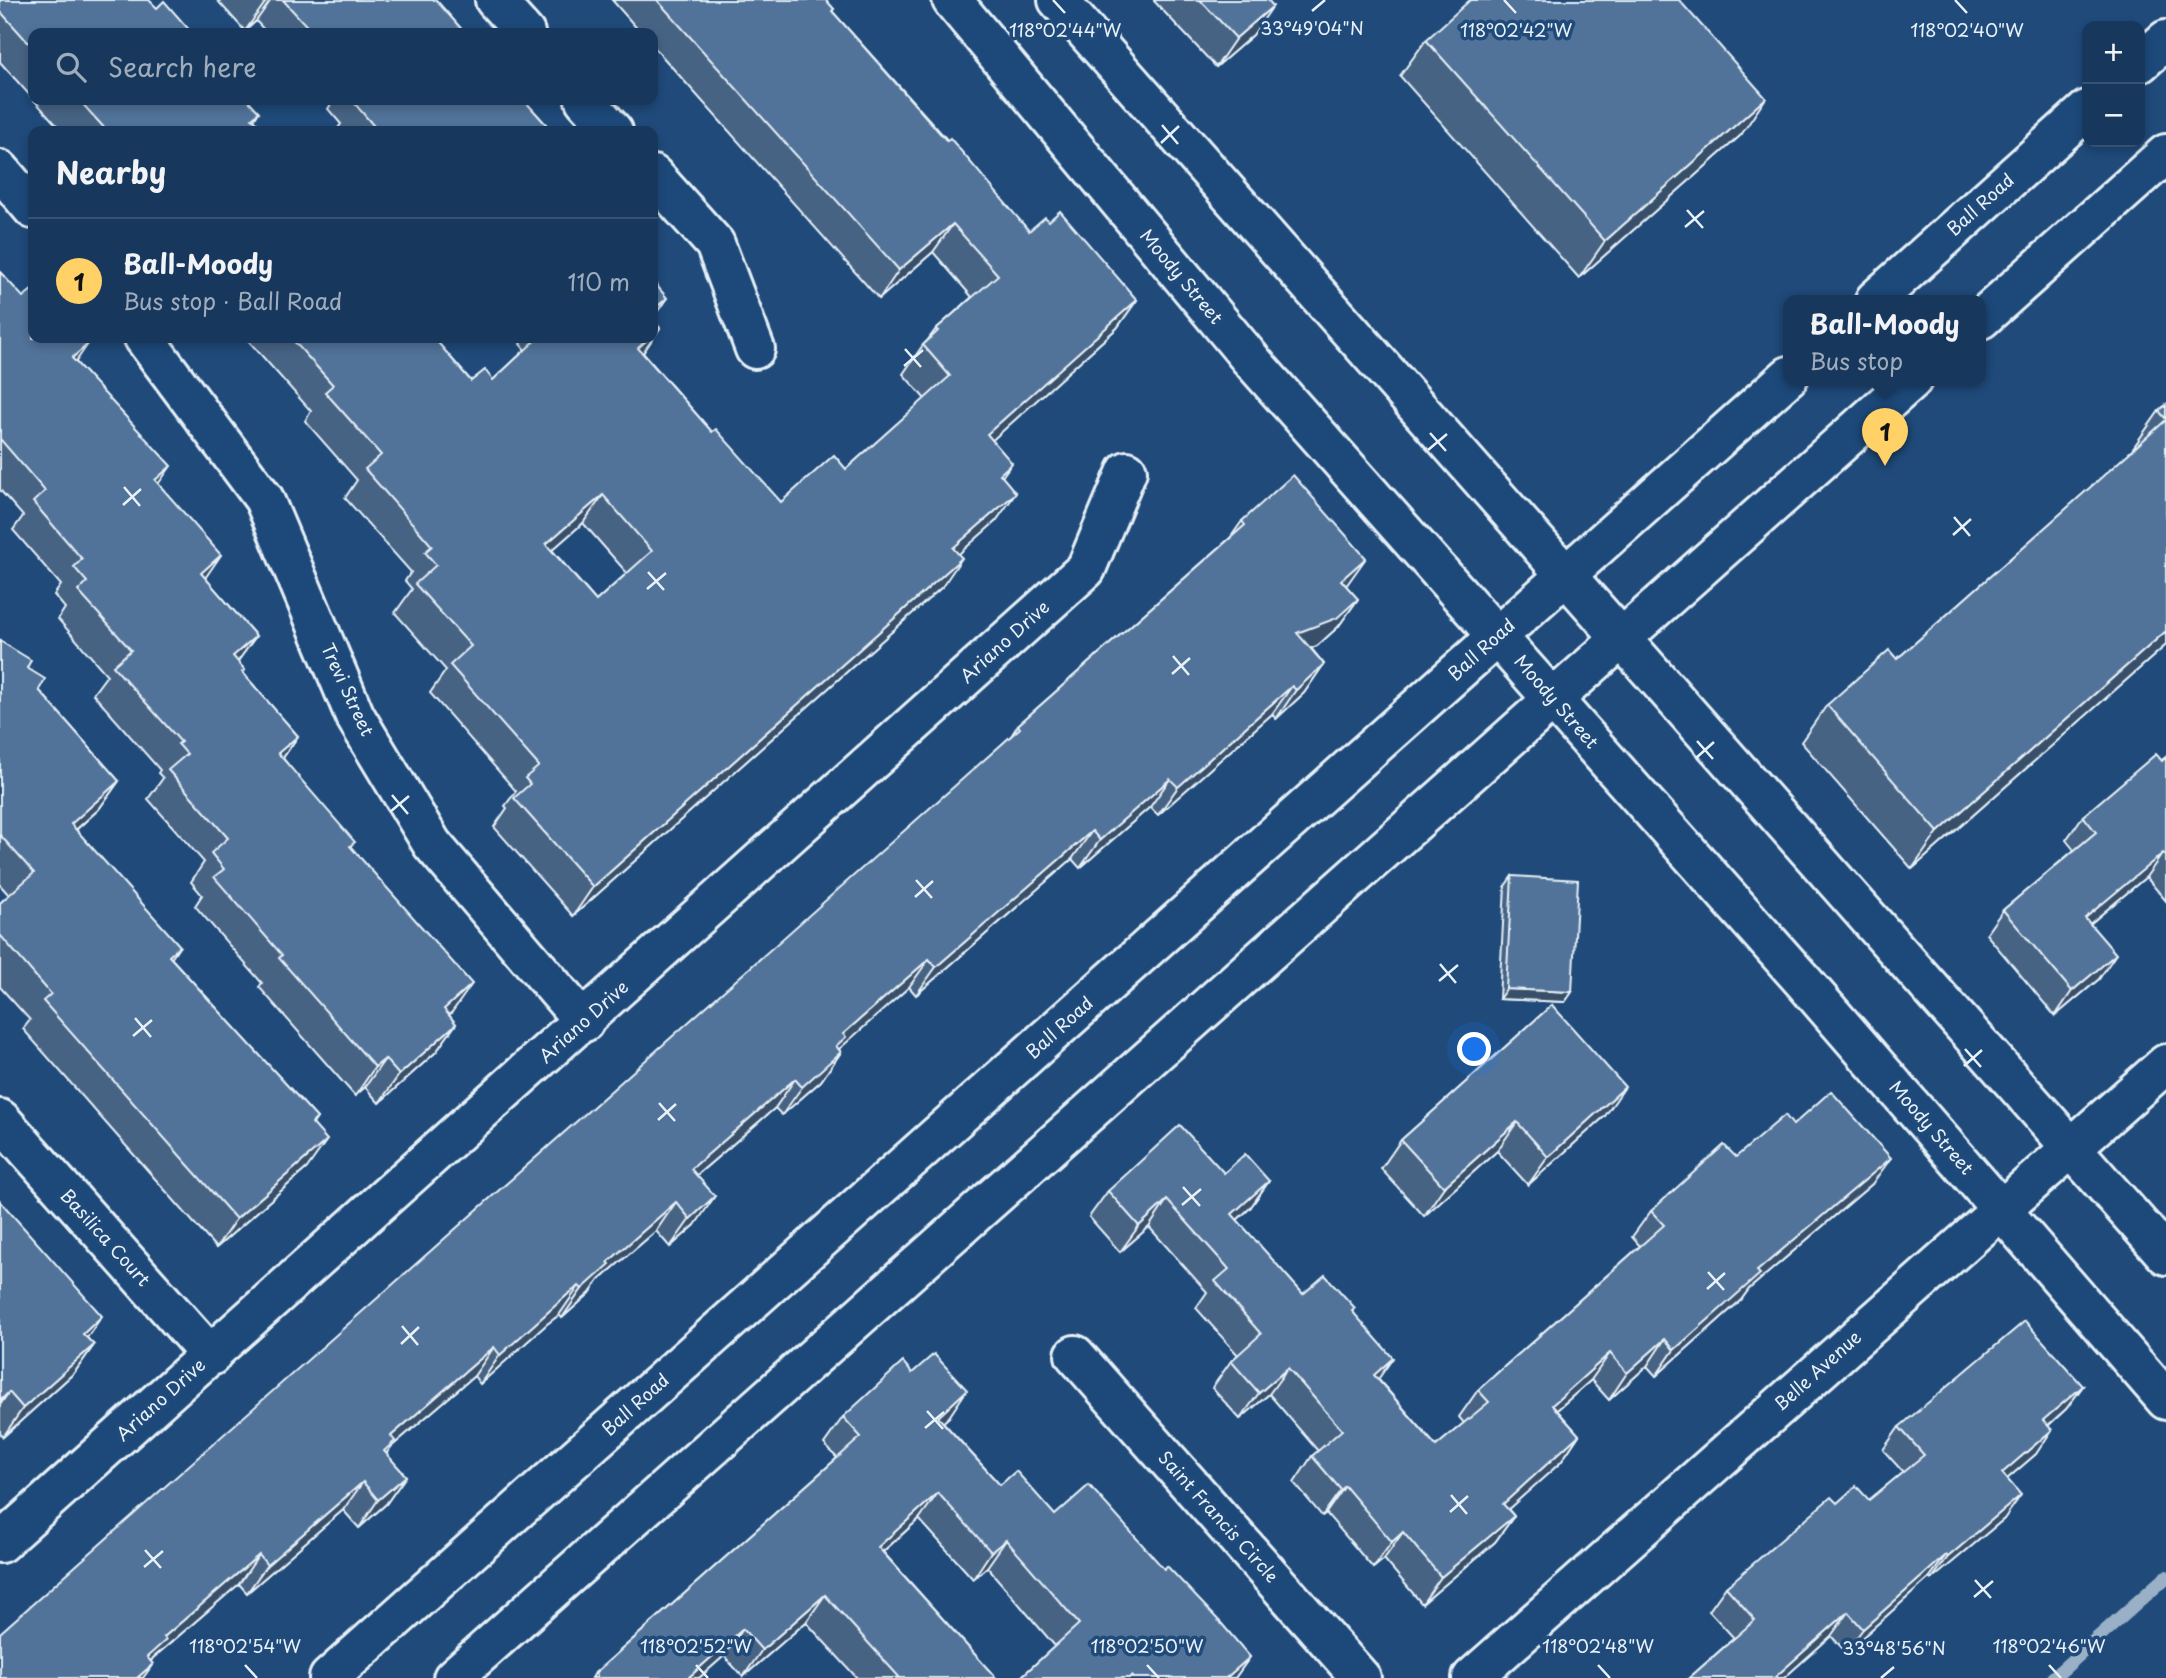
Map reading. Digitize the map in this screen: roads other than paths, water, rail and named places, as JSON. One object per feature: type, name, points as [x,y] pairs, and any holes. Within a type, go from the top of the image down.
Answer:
[{"type":"main road","points":[[495,0],[520,28]]},
{"type":"main road","points":[[1058,0],[2166,1255]]},
{"type":"main road","name":"Moody Street","points":[[964,4],[1209,311],[1498,636],[2166,1400]]},
{"type":"main road","points":[[2145,59],[2166,40]]},
{"type":"main road","points":[[590,105],[608,126]]},
{"type":"main road","name":"Ball Road","points":[[1881,295],[2082,114]]},
{"type":"main road","points":[[1986,315],[2166,154]]},
{"type":"main road","points":[[0,170],[28,203]]},
{"type":"main road","points":[[658,181],[715,244],[755,349]]},
{"type":"main road","name":"Trevi Street","points":[[148,343],[264,499],[355,716],[432,844],[584,1022]]},
{"type":"main road","name":"Ball Road","points":[[329,1678],[1783,381]]},
{"type":"main road","points":[[453,1678],[1905,386]]},
{"type":"main road","name":"Ariano Drive","points":[[0,1543],[1086,569],[1127,471]]},
{"type":"main road","name":"Belle Avenue","points":[[1472,1678],[2166,1065]]},
{"type":"main road","name":"Basilica Court","points":[[0,1119],[211,1356]]},
{"type":"main road","name":"Saint Francis Circle","points":[[1075,1355],[1361,1678]]},
{"type":"waterway","points":[[2053,1678],[2166,1577]]},
{"type":"place","name":"Ball-Moody","points":[[1885,466]]}]
